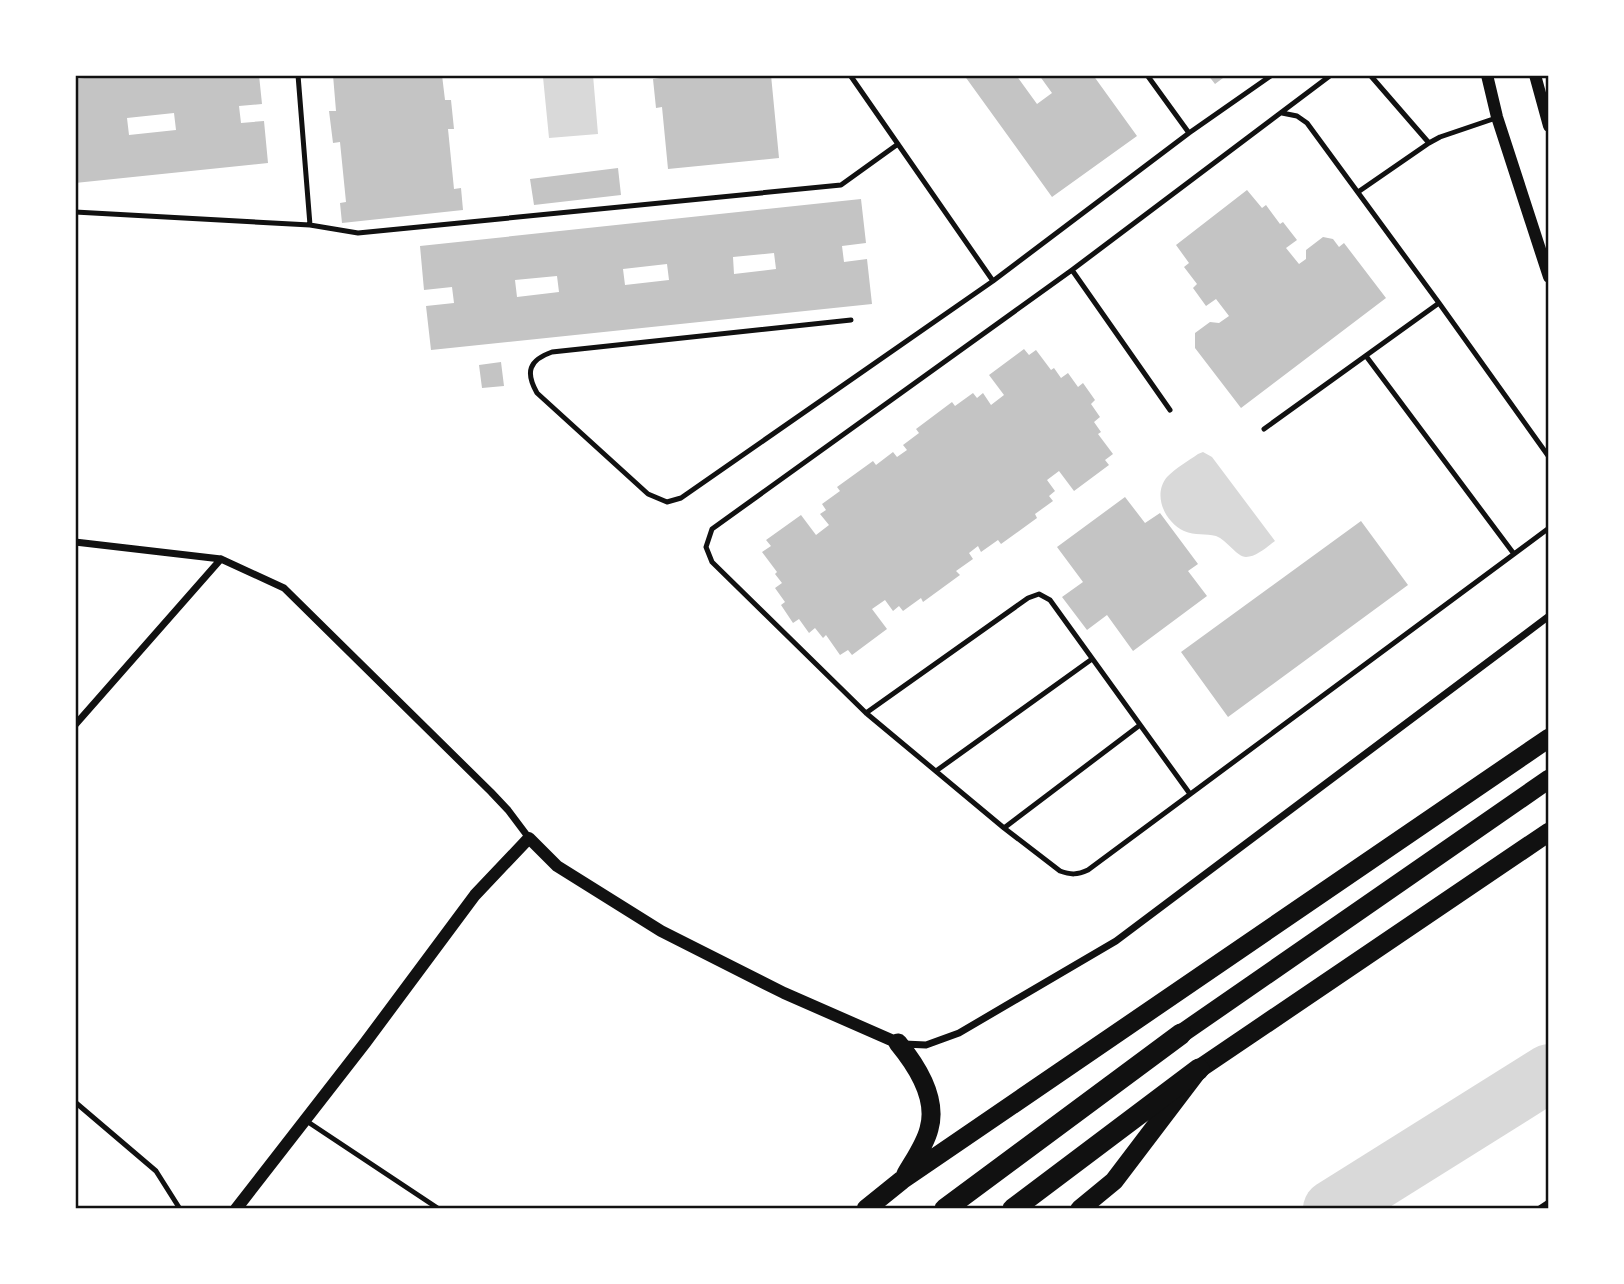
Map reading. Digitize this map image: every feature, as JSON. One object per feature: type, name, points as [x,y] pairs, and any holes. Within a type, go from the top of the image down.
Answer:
[{"type":"highway","points":[[866,1209],[902,1180],[1549,738]]},
{"type":"highway","points":[[945,1209],[1181,1034],[1549,779]]},
{"type":"highway","points":[[1013,1209],[1199,1069],[1549,832]]},
{"type":"highway","points":[[898,1043],[912,1060],[931,1104],[930,1128],[902,1180]]},
{"type":"highway","points":[[1080,1209],[1114,1181],[1199,1069]]},
{"type":"street","points":[[1487,75],[1497,117],[1549,277]]},
{"type":"street","points":[[1535,75],[1549,126]]},
{"type":"street","points":[[75,542],[221,559],[284,589],[491,792],[529,838],[557,866],[661,931],[785,993],[898,1043],[926,1045],[960,1033],[1116,942],[1549,617]]},
{"type":"street","points":[[75,725],[221,559]]},
{"type":"street","points":[[236,1209],[475,895],[529,838]]},
{"type":"street","points":[[1540,1209],[1549,1203]]},
{"type":"lane","points":[[298,75],[310,225]]},
{"type":"lane","points":[[850,75],[993,281]]},
{"type":"lane","points":[[1147,75],[1189,133]]},
{"type":"lane","points":[[851,320],[552,352],[539,356],[531,368],[530,381],[537,393],[648,494],[667,502],[681,498],[993,281],[1189,133],[1272,75]]},
{"type":"lane","points":[[1332,75],[1072,270],[712,529],[706,547],[712,562],[866,713],[1060,871],[1079,874],[1088,870],[1549,528]]},
{"type":"lane","points":[[1370,75],[1429,143]]},
{"type":"lane","points":[[1282,113],[1297,116],[1307,123],[1549,457]]},
{"type":"lane","points":[[1358,192],[1429,143],[1497,117]]},
{"type":"lane","points":[[75,212],[310,225],[358,233],[841,185],[898,144]]},
{"type":"lane","points":[[1072,270],[1170,410]]},
{"type":"lane","points":[[1264,429],[1439,303]]},
{"type":"lane","points":[[1366,356],[1514,554]]},
{"type":"lane","points":[[866,713],[1028,598],[1039,594],[1050,600],[1190,794]]},
{"type":"lane","points":[[936,771],[1092,659]]},
{"type":"lane","points":[[1004,828],[1140,725]]},
{"type":"lane","points":[[75,1102],[156,1171],[180,1209]]},
{"type":"lane","points":[[305,1120],[439,1209]]},
{"type":"shaded area","points":[[593,75],[598,134],[549,138],[543,77]]},
{"type":"shaded area","points":[[1203,452],[1212,457],[1275,541],[1257,554],[1246,557],[1216,536],[1184,531],[1166,515],[1161,492],[1167,477]]},
{"type":"building","points":[[114,75],[259,75],[262,104],[239,106],[241,123],[264,121],[268,163],[75,183],[75,79]],"holes":[[[174,113],[176,130],[129,135],[127,118]]]},
{"type":"building","points":[[333,75],[442,75],[445,100],[451,100],[454,129],[448,129],[454,189],[461,188],[463,210],[342,223],[340,203],[346,202],[340,142],[333,143],[329,111],[336,111]]},
{"type":"building","points":[[659,75],[771,75],[779,158],[668,169],[662,107],[656,108],[653,79],[660,78]]},
{"type":"building","points":[[964,75],[1016,75],[1037,104],[1052,93],[1039,75],[1093,75],[1137,136],[1052,197]]},
{"type":"building","points":[[1208,75],[1227,75],[1215,84]]},
{"type":"building","points":[[618,168],[621,195],[534,205],[530,179]]},
{"type":"building","points":[[1247,190],[1262,208],[1266,205],[1280,224],[1283,222],[1297,240],[1286,248],[1299,264],[1306,259],[1306,250],[1323,237],[1333,239],[1339,247],[1344,243],[1386,298],[1241,408],[1195,348],[1195,333],[1210,322],[1219,323],[1229,316],[1216,299],[1206,306],[1193,288],[1197,284],[1184,267],[1189,263],[1176,245]]},
{"type":"building","points":[[861,199],[866,243],[842,246],[844,262],[867,259],[872,304],[431,350],[426,306],[454,303],[452,287],[424,290],[420,246]],"holes":[[[774,253],[776,269],[734,274],[733,257]],[[667,264],[669,280],[625,285],[623,269]],[[557,276],[559,292],[517,297],[515,280]]]},
{"type":"building","points":[[1024,349],[1029,355],[1036,350],[1051,370],[1054,368],[1061,378],[1068,373],[1078,387],[1083,383],[1095,400],[1091,404],[1100,417],[1094,422],[1101,432],[1098,434],[1113,454],[1105,460],[1109,465],[1074,491],[1059,471],[1047,480],[1055,491],[1049,496],[1053,501],[1035,514],[1037,518],[1001,544],[998,540],[981,552],[978,546],[969,553],[973,559],[956,571],[960,575],[923,602],[921,598],[903,611],[899,606],[893,611],[885,600],[872,609],[887,629],[852,655],[848,650],[840,655],[826,635],[823,638],[815,628],[809,633],[799,619],[793,623],[781,605],[785,602],[775,588],[782,583],[762,552],[771,546],[766,540],[801,515],[816,535],[829,525],[820,514],[826,510],[822,504],[840,491],[837,487],[873,461],[876,465],[893,452],[897,457],[907,450],[903,445],[919,433],[916,429],[952,402],[955,406],[973,393],[977,398],[983,393],[991,405],[1004,395],[989,375]]},
{"type":"building","points":[[501,362],[504,386],[482,388],[479,365]]},
{"type":"building","points":[[1125,497],[1145,523],[1160,513],[1198,564],[1188,571],[1207,596],[1133,651],[1107,615],[1087,630],[1062,597],[1083,582],[1057,547]]},
{"type":"building","points":[[1361,521],[1408,585],[1228,717],[1181,652]]},
{"type":"waterway","points":[[1332,1209],[1549,1073]]}]
